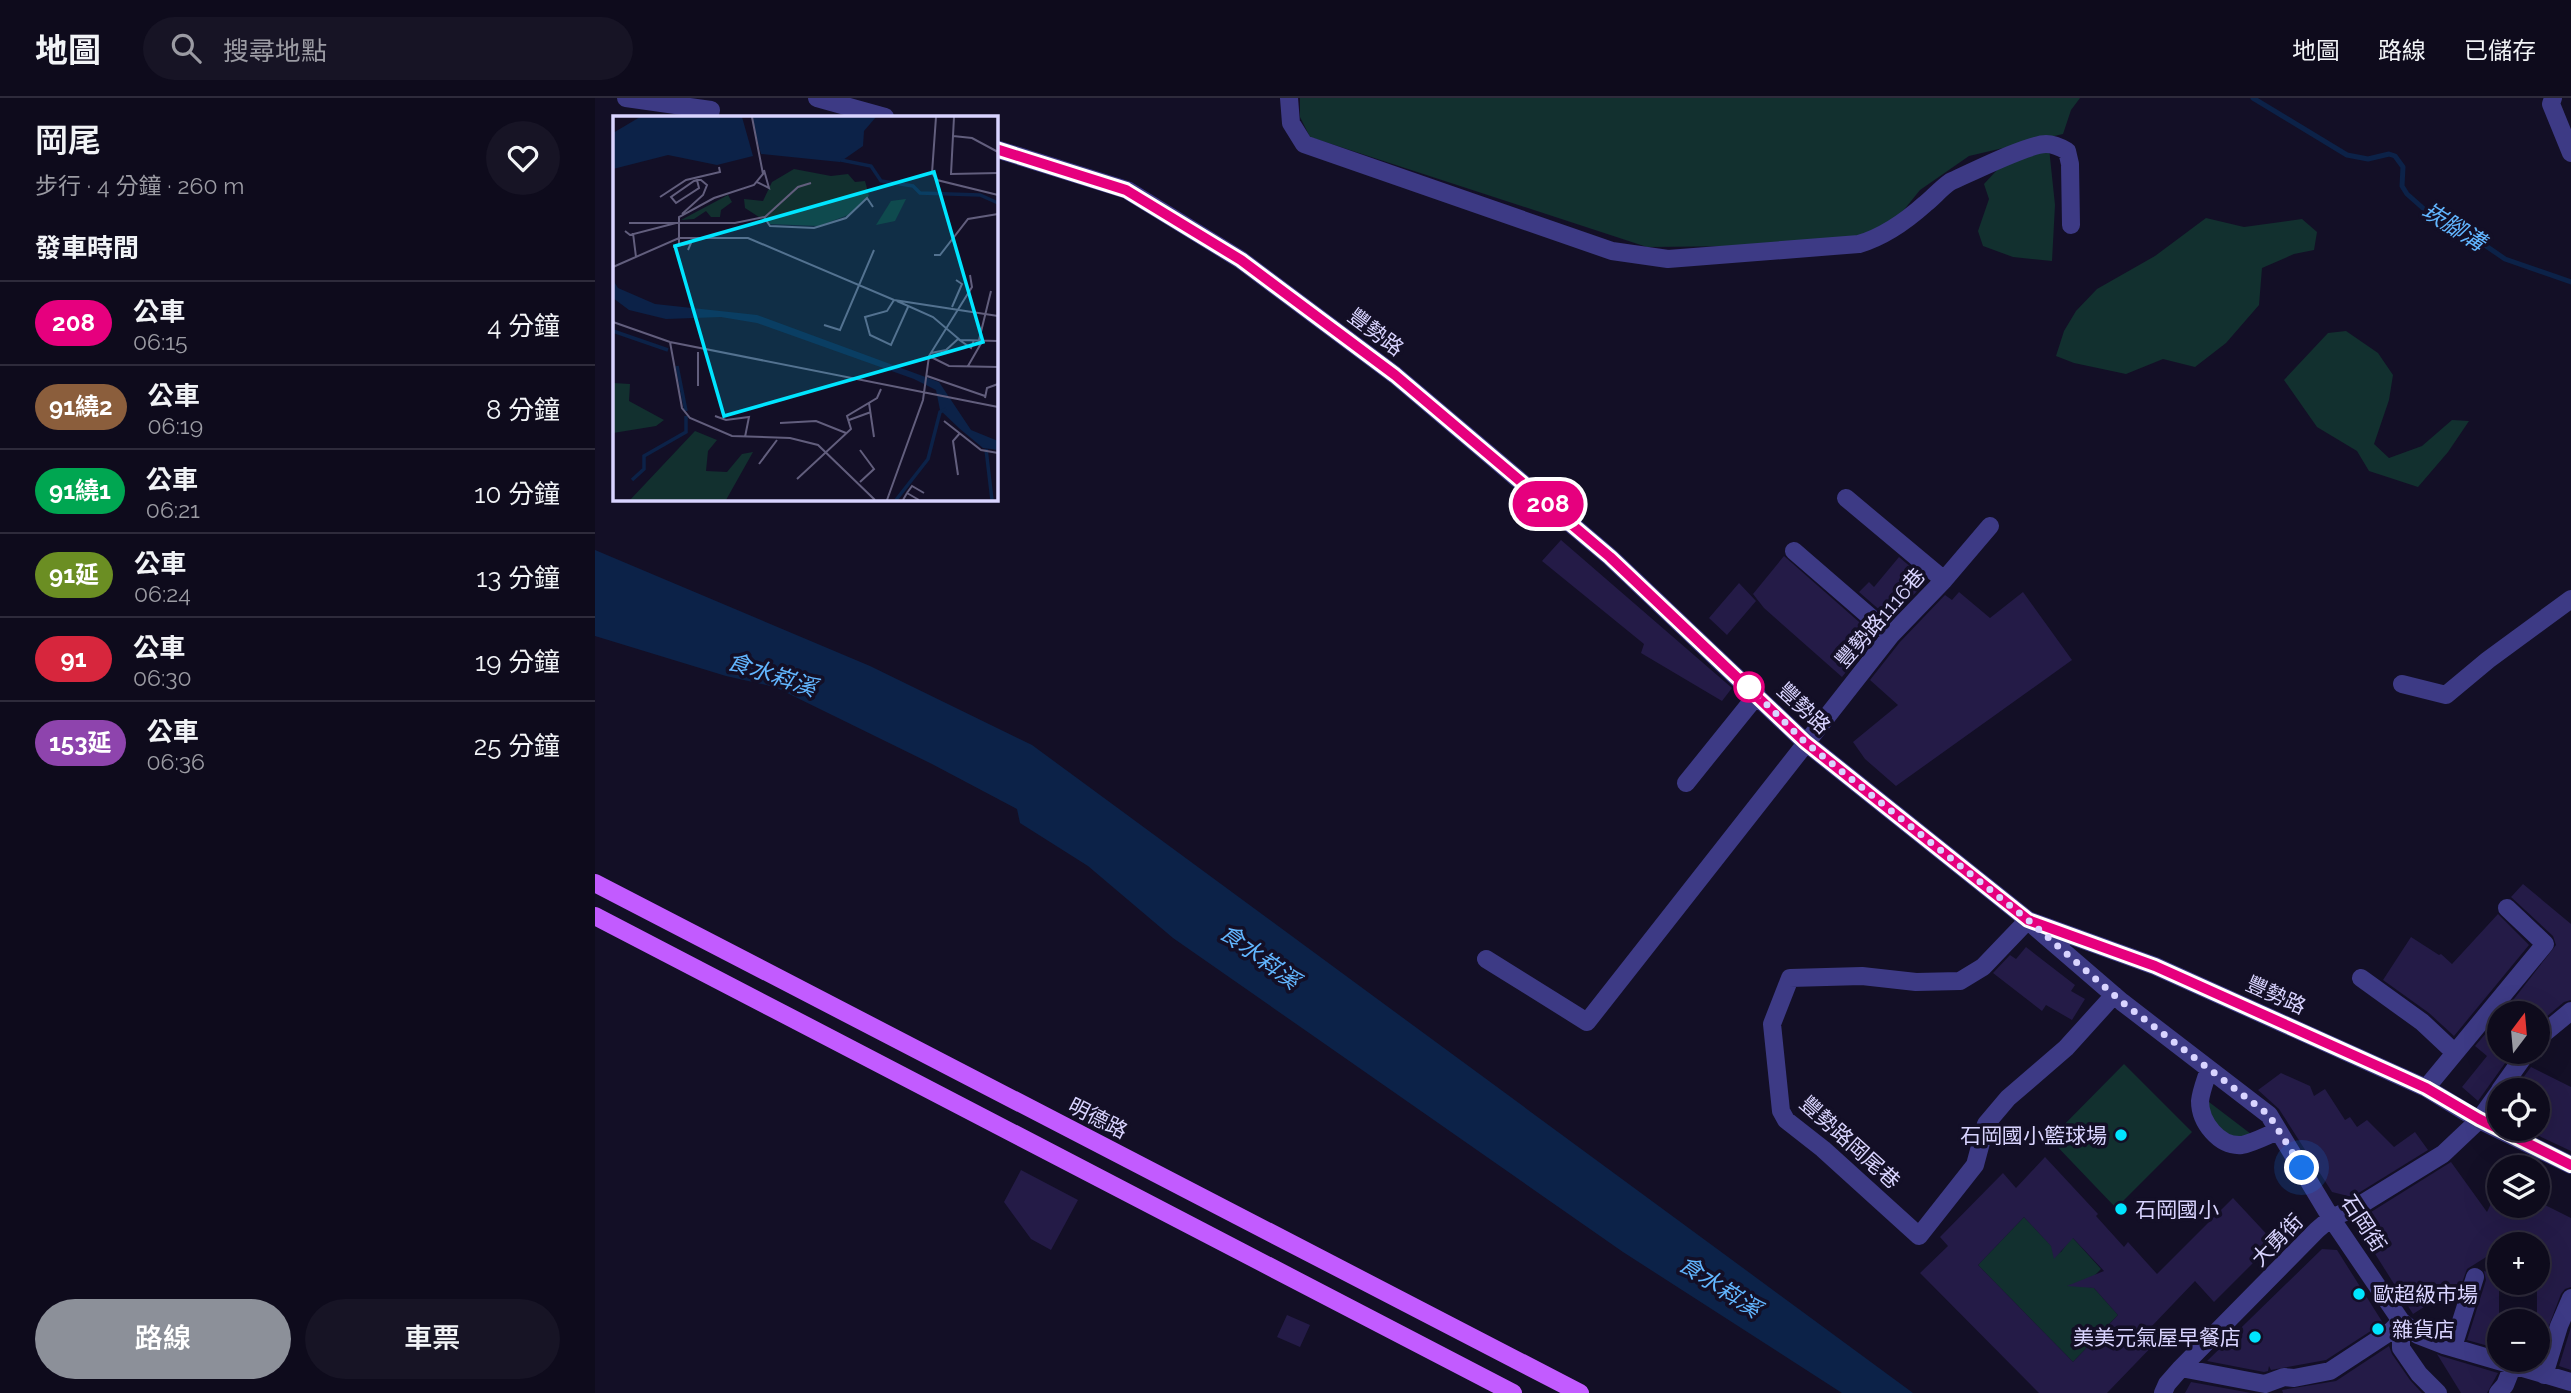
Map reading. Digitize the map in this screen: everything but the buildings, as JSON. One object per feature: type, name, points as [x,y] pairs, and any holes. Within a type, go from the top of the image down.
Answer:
[{"type":"main road","name":"明德路","points":[[595,883],[1580,1393]]},
{"type":"main road","points":[[595,916],[1513,1393]]},
{"type":"main road","points":[[1476,1374],[1489,1346]]},
{"type":"street","points":[[626,98],[711,110],[709,116]]},
{"type":"street","points":[[817,98],[881,116]]},
{"type":"street","points":[[1289,98],[1291,123],[1304,144],[1612,251],[1644,257],[1668,259],[1859,244],[1878,238],[1927,203],[1938,190],[1950,182],[2030,148],[2046,144],[2067,151],[2070,164],[2071,225]]},
{"type":"street","points":[[2553,98],[2551,104],[2571,153]]},
{"type":"street","name":"豐勢路","points":[[997,149],[1126,190],[1241,260],[1395,375],[1610,557],[1805,742],[2028,920],[2155,966],[2426,1088],[2479,1119],[2571,1165]]},
{"type":"street","points":[[1846,498],[1944,580]]},
{"type":"street","name":"豐勢路1116巷","points":[[1805,742],[1891,635],[1944,580],[1990,526]]},
{"type":"street","points":[[1794,551],[1891,635]]},
{"type":"street","points":[[2402,684],[2445,695],[2487,660],[2571,599]]},
{"type":"street","points":[[1686,783],[1757,695]]},
{"type":"street","points":[[1486,959],[1587,1022],[1805,742]]},
{"type":"street","points":[[2426,1088],[2545,944],[2507,908]]},
{"type":"street","name":"石岡街","points":[[2028,920],[2114,995],[2269,1115],[2331,1218],[2401,1321],[2418,1335],[2487,1358]]},
{"type":"street","name":"豐勢路岡尾巷","points":[[2028,920],[1983,967],[1960,981],[1916,982],[1862,976],[1790,978],[1772,1024],[1781,1111],[1786,1119],[1919,1236],[1975,1165],[1986,1124],[2008,1098],[2066,1048],[2114,995]]},
{"type":"street","points":[[2361,978],[2422,1023],[2454,1052]]},
{"type":"street","points":[[2550,1028],[2571,1011]]},
{"type":"street","points":[[2209,1069],[2200,1100],[2203,1117],[2211,1131],[2225,1141],[2242,1145],[2278,1131]]},
{"type":"street","name":"大勇街","points":[[2168,1390],[2181,1368],[2331,1218],[2357,1207],[2443,1154],[2487,1108]]},
{"type":"street","points":[[2453,1347],[2475,1277]]},
{"type":"street","points":[[2545,1375],[2559,1326],[2571,1298]]},
{"type":"street","points":[[2181,1368],[2265,1384],[2284,1377],[2294,1378],[2330,1371],[2392,1331],[2401,1321]]},
{"type":"street","points":[[2401,1321],[2401,1348],[2419,1374],[2438,1393]]},
{"type":"street","points":[[2498,1393],[2510,1372]]},
{"type":"street","name":"石岡街","points":[[2534,1372],[2571,1382]]},
{"type":"green space","points":[[1300,98],[2080,98],[2071,110],[2063,134],[1969,156],[1920,190],[1899,216],[1875,231],[1850,240],[1749,246],[1647,247],[1310,137],[1300,117]]},
{"type":"green space","points":[[2049,148],[2055,205],[2052,261],[2013,257],[1983,246],[1978,231],[1989,199],[1984,184],[2011,155]]},
{"type":"green space","points":[[2206,218],[2244,227],[2302,219],[2317,232],[2314,250],[2294,254],[2262,268],[2259,305],[2226,343],[2195,367],[2163,359],[2126,374],[2074,363],[2056,356],[2064,331],[2076,311],[2097,289],[2155,256]]},
{"type":"green space","points":[[2346,331],[2378,353],[2393,375],[2389,400],[2374,444],[2389,458],[2422,446],[2452,420],[2469,421],[2448,452],[2418,487],[2369,471],[2357,451],[2317,427],[2284,380],[2328,333]]},
{"type":"green space","name":"石岡國小籃球場","points":[[2124,1064],[2192,1132],[2116,1208],[2050,1139]]},
{"type":"green space","points":[[2209,1102],[2251,1134],[2228,1136],[2209,1116]]},
{"type":"green space","points":[[2024,1217],[2058,1253],[2072,1237],[2101,1269],[2088,1287],[2094,1288],[2118,1315],[2100,1333],[2105,1338],[2097,1337],[2073,1362],[1978,1265]]},
{"type":"water","name":"食水嵙溪","points":[[595,550],[870,666],[1032,745],[1913,1393],[1842,1393],[1623,1252],[1173,938],[1088,866],[1020,823],[1017,809],[775,687],[726,676],[595,636]]},
{"type":"waterway","name":"崁腳溝","points":[[2253,98],[2347,155],[2368,159],[2389,154],[2395,156],[2403,167],[2402,186],[2407,194],[2433,217],[2460,228],[2505,259],[2571,282]]},
{"type":"bus line","name":"208","points":[[997,149],[1126,190],[1178,219],[1241,260],[1395,375],[1610,557],[1805,742],[2028,920],[2155,966],[2402,1077],[2571,1165]]},
{"type":"place","name":"石岡國小籃球場","points":[[2121,1135]]},
{"type":"place","name":"石岡國小","points":[[2121,1209]]},
{"type":"place","name":"歐超級市場","points":[[2359,1294]]},
{"type":"place","name":"雜貨店","points":[[2378,1329]]},
{"type":"place","name":"美美元氣屋早餐店","points":[[2255,1337]]},
{"type":"route","points":[[1749,687],[1805,742],[2028,920],[2122,1002],[2269,1115],[2302,1168]]}]
